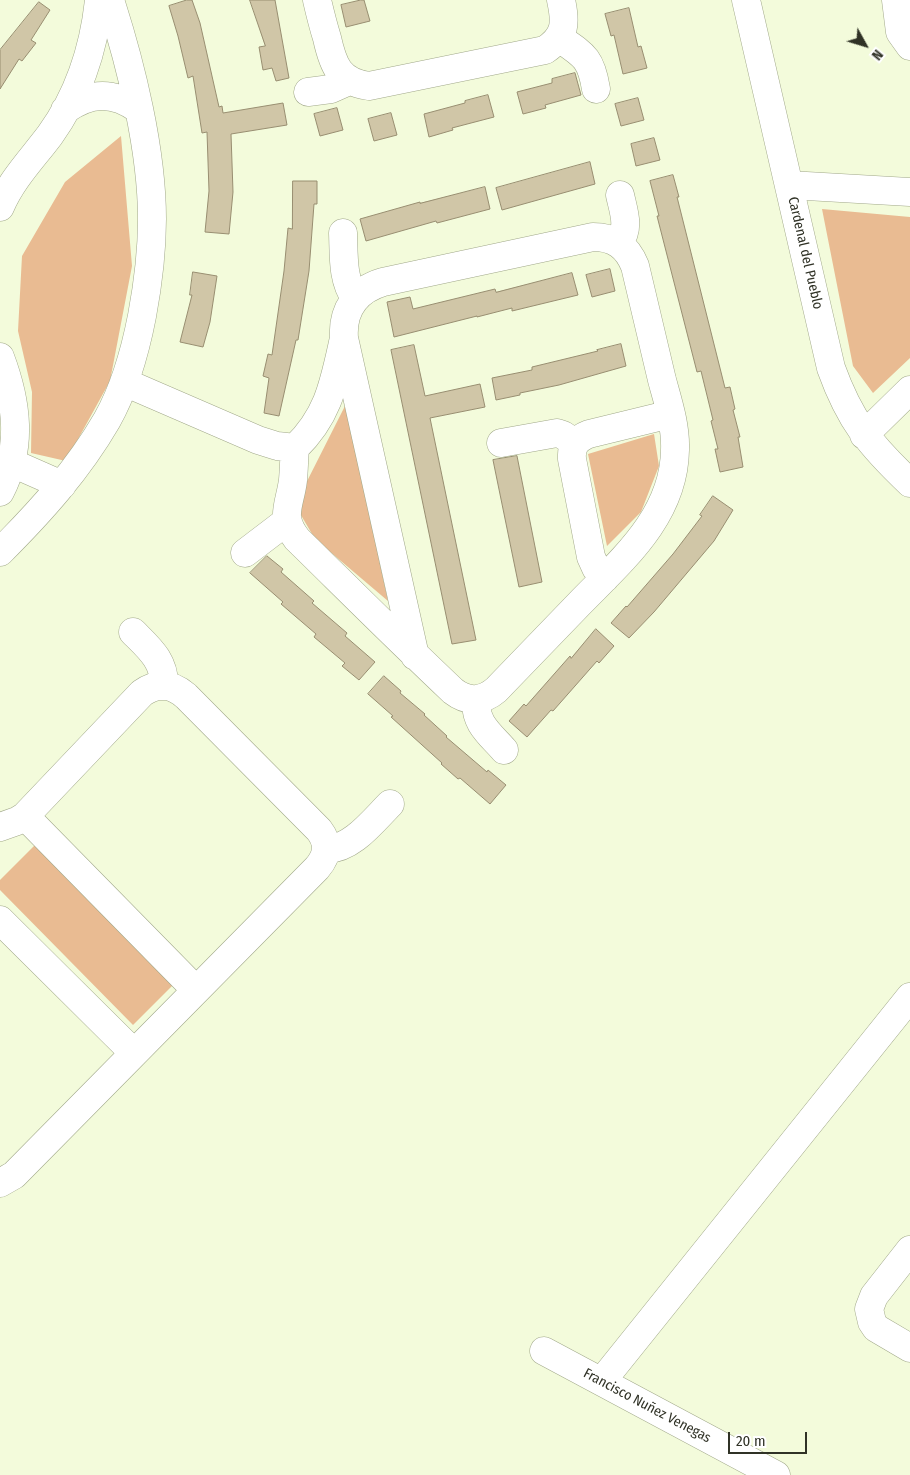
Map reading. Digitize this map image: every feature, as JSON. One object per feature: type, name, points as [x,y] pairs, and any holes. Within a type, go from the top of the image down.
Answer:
[{"type":"street","points":[[0,207],[14,181],[50,134],[65,110],[84,69],[95,27],[99,0]]},
{"type":"street","points":[[0,552],[62,485],[85,455],[108,419],[134,354],[140,325],[147,289],[151,252],[152,217],[150,183],[138,109],[123,43],[110,0]]},
{"type":"street","points":[[317,0],[335,66],[349,80],[359,85],[369,86],[545,50],[559,38],[564,23],[561,0]]},
{"type":"street","name":"Cardenal del Pueblo","points":[[746,0],[831,368],[847,407],[864,435],[883,458],[910,484]]},
{"type":"street","points":[[896,0],[900,32],[910,46]]},
{"type":"street","points":[[559,38],[580,52],[588,61],[594,73],[596,89]]},
{"type":"street","points":[[308,92],[331,89],[349,80]]},
{"type":"street","points":[[65,110],[84,98],[107,96],[129,102],[138,109]]},
{"type":"street","points":[[789,186],[910,192]]},
{"type":"street","points":[[619,243],[624,236],[626,228],[620,195]]},
{"type":"street","points":[[343,233],[345,276],[355,298]]},
{"type":"street","points":[[344,338],[330,393],[322,414],[313,429],[295,448],[293,481],[286,510],[287,521],[297,539],[415,656],[460,696],[468,699],[476,700],[490,695],[496,690],[643,537],[662,506],[670,487],[675,450],[671,414],[634,266],[631,257],[619,243],[602,237],[583,240],[383,282],[363,291],[355,298],[345,317],[344,338],[415,656]]},
{"type":"street","points":[[0,357],[10,390],[15,438],[12,463],[0,492]]},
{"type":"street","points":[[124,382],[258,440],[277,446],[295,448]]},
{"type":"street","points":[[330,393],[346,390],[357,396]]},
{"type":"street","points":[[864,435],[910,390]]},
{"type":"street","points":[[605,578],[596,568],[591,557],[572,459],[575,443],[581,437],[589,434],[671,414]]},
{"type":"street","points":[[501,443],[557,434],[563,435],[575,443]]},
{"type":"street","points":[[12,463],[62,485]]},
{"type":"street","points":[[245,553],[287,521]]},
{"type":"street","points":[[371,612],[389,611],[403,599]]},
{"type":"street","points":[[133,632],[159,661],[164,677],[164,686]]},
{"type":"street","points":[[0,827],[17,822],[25,816],[142,693],[149,689],[164,686],[172,687],[186,696],[319,830],[326,842],[325,856],[317,868],[14,1175],[0,1183]]},
{"type":"street","points":[[476,700],[479,721],[504,750]]},
{"type":"street","points":[[326,849],[334,849],[348,844],[390,804]]},
{"type":"street","points":[[25,816],[196,990]]},
{"type":"street","points":[[0,920],[134,1053]]},
{"type":"street","points":[[602,1381],[910,997]]},
{"type":"street","points":[[910,1250],[874,1296],[869,1308],[872,1322],[876,1328],[910,1348]]},
{"type":"street","name":"Francisco Nuñez Venegas","points":[[544,1350],[776,1475]]},
{"type":"shaded area","points":[[121,136],[132,266],[110,381],[66,461],[31,453],[32,392],[18,331],[22,256],[65,182]]},
{"type":"shaded area","points":[[822,209],[910,217],[910,358],[873,393],[853,366]]},
{"type":"shaded area","points":[[346,404],[388,601],[315,539],[295,505]]},
{"type":"shaded area","points":[[654,434],[659,466],[641,512],[607,546],[588,454]]},
{"type":"shaded area","points":[[36,844],[174,984],[133,1025],[0,890],[0,880]]},
{"type":"building","points":[[192,0],[200,23],[219,107],[222,106],[223,113],[283,103],[287,125],[231,134],[233,192],[229,234],[205,232],[209,191],[207,132],[202,133],[193,76],[188,78],[169,6]]},
{"type":"building","points":[[250,0],[275,0],[289,78],[276,81],[272,68],[263,70],[259,47],[265,46]]},
{"type":"building","points":[[364,0],[370,21],[346,27],[341,5]]},
{"type":"building","points":[[39,2],[50,10],[31,40],[36,43],[22,61],[19,59],[0,89],[0,50]]},
{"type":"building","points":[[629,8],[638,47],[641,46],[647,68],[623,74],[614,35],[611,36],[605,14]]},
{"type":"building","points":[[575,73],[581,95],[545,105],[546,108],[523,114],[517,92],[552,83],[552,79]]},
{"type":"building","points":[[488,95],[494,117],[452,128],[453,130],[429,137],[424,114]]},
{"type":"building","points":[[638,98],[644,120],[621,126],[615,104]]},
{"type":"building","points":[[337,108],[343,130],[320,136],[314,114]]},
{"type":"building","points":[[391,113],[397,135],[374,141],[368,119]]},
{"type":"building","points":[[654,138],[660,160],[636,166],[631,144]]},
{"type":"building","points":[[590,162],[595,184],[502,210],[496,188]]},
{"type":"building","points":[[673,175],[725,388],[730,387],[735,409],[733,410],[740,437],[738,437],[743,467],[720,472],[715,449],[718,449],[711,421],[713,420],[701,371],[697,372],[657,216],[659,216],[650,181]]},
{"type":"building","points":[[293,181],[317,181],[317,204],[314,204],[309,271],[298,340],[296,340],[279,416],[264,413],[269,378],[263,376],[268,354],[272,355],[288,228],[292,229]]},
{"type":"building","points":[[485,187],[490,209],[437,223],[436,221],[366,241],[360,219],[420,202]]},
{"type":"building","points":[[610,269],[615,291],[592,297],[586,275]]},
{"type":"building","points":[[193,272],[217,276],[210,322],[203,347],[180,342],[192,295],[190,295]]},
{"type":"building","points":[[572,273],[578,295],[512,311],[512,308],[394,337],[387,302],[410,297],[413,309],[495,289],[496,292]]},
{"type":"building","points":[[621,344],[626,366],[496,400],[492,378],[532,370],[532,367]]},
{"type":"building","points":[[414,345],[425,396],[480,384],[485,407],[430,418],[476,640],[452,644],[391,350]]},
{"type":"building","points":[[517,456],[542,582],[519,587],[493,460]]},
{"type":"building","points":[[713,496],[733,510],[714,541],[654,612],[629,638],[611,623],[673,554],[702,516],[700,515]]},
{"type":"building","points":[[267,556],[283,569],[281,572],[314,601],[312,603],[347,633],[345,636],[375,662],[359,680],[342,666],[345,663],[314,637],[316,634],[281,604],[283,602],[250,573]]},
{"type":"building","points":[[596,629],[614,646],[599,663],[597,661],[553,711],[551,710],[527,737],[509,721],[524,704],[526,706]]},
{"type":"building","points":[[384,676],[401,691],[400,693],[425,714],[446,737],[487,772],[488,770],[506,785],[490,804],[441,764],[368,694]]}]
